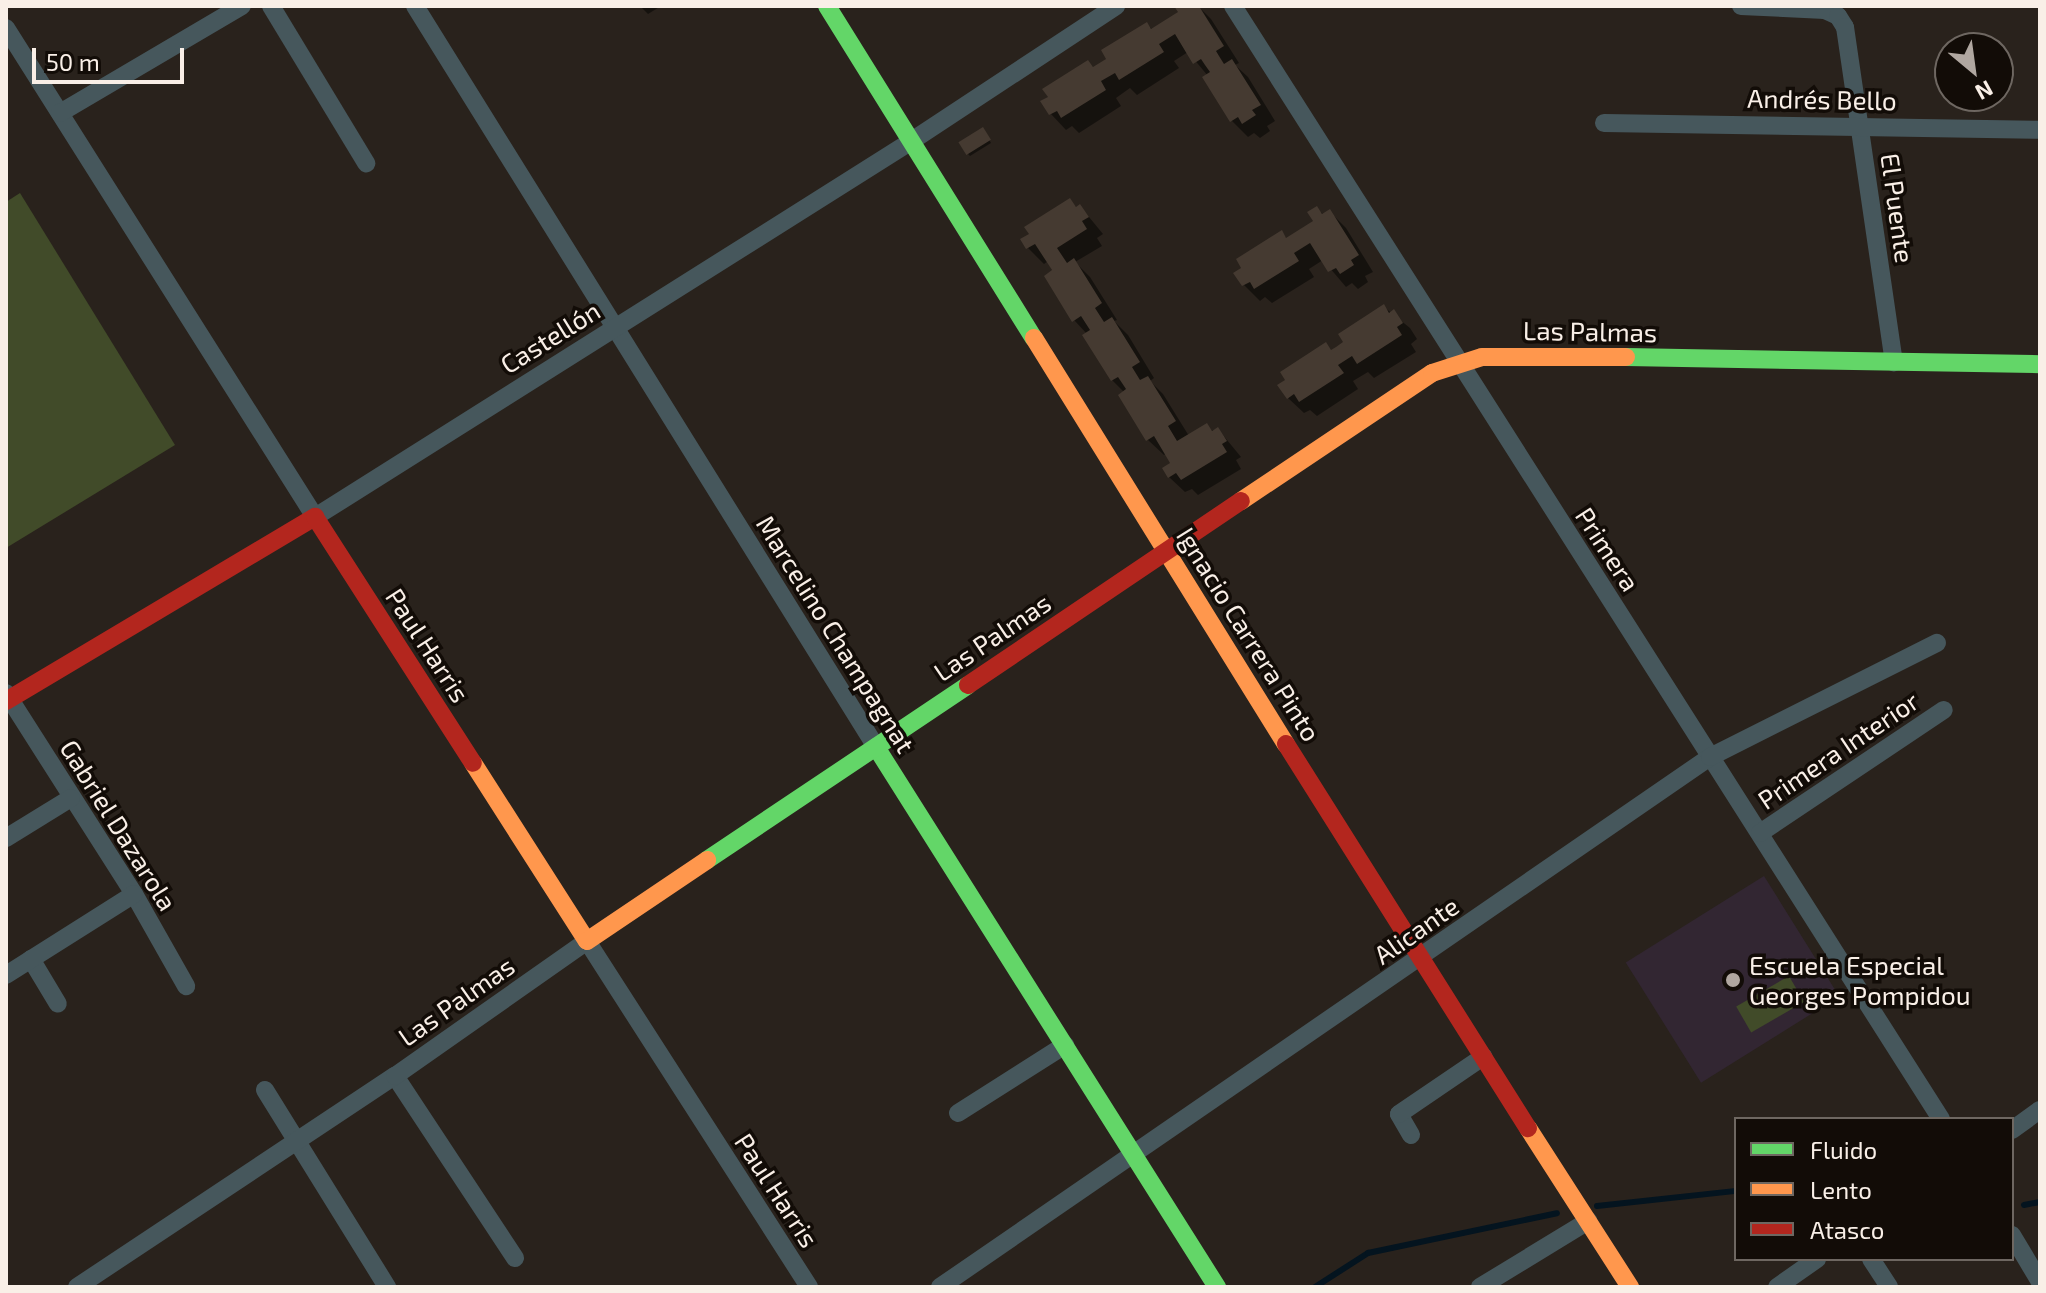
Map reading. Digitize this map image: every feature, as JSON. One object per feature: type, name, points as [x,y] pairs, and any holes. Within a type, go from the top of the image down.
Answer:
[{"type":"main road","name":"Ignacio Carrera Pinto","points":[[827,6],[1420,959],[1630,1287]]},
{"type":"main road","name":"Las Palmas","points":[[587,941],[1432,373],[1482,357],[1541,355],[2040,364]]},
{"type":"main road","name":"Castellón","points":[[7,698],[315,517]]},
{"type":"main road","name":"Paul Harris","points":[[315,517],[587,941]]},
{"type":"main road","name":"Marcelino Champagnat","points":[[876,747],[1217,1287]]},
{"type":"street","points":[[60,113],[242,6]]},
{"type":"street","points":[[271,6],[366,163]]},
{"type":"street","name":"Marcelino Champagnat","points":[[415,6],[876,747]]},
{"type":"street","name":"Castellón","points":[[315,517],[910,142],[1116,6]]},
{"type":"street","name":"Primera","points":[[1233,6],[1940,1117]]},
{"type":"street","name":"El Puente","points":[[1741,6],[1825,10],[1838,16],[1845,27],[1894,362]]},
{"type":"street","name":"Paul Harris","points":[[6,28],[315,517]]},
{"type":"street","name":"Andrés Bello","points":[[1604,123],[2040,130]]},
{"type":"street","name":"Alicante","points":[[940,1287],[1710,757],[1937,643]]},
{"type":"street","name":"Gabriel Dazarola","points":[[7,698],[134,894],[186,986]]},
{"type":"street","name":"Primera Interior","points":[[1760,833],[1944,710]]},
{"type":"street","points":[[6,838],[71,798]]},
{"type":"street","points":[[6,975],[134,894]]},
{"type":"street","name":"Paul Harris","points":[[587,941],[809,1287]]},
{"type":"street","name":"Las Palmas","points":[[77,1287],[395,1076],[587,941]]},
{"type":"street","points":[[31,959],[58,1004]]},
{"type":"street","points":[[958,1113],[1065,1045]]},
{"type":"street","points":[[1411,1135],[1399,1114],[1483,1057]]},
{"type":"street","points":[[395,1076],[515,1258]]},
{"type":"street","points":[[265,1090],[299,1140],[387,1287]]},
{"type":"street","points":[[2014,1129],[2040,1110]]},
{"type":"street","points":[[1480,1287],[1588,1221]]},
{"type":"street","points":[[2014,1238],[2040,1282]]},
{"type":"street","points":[[1777,1287],[1814,1261]]},
{"type":"street","points":[[1872,1261],[1889,1287]]},
{"type":"shaded area","name":"Escuela Especial Georges Pompidou","points":[[1764,876],[1839,996],[1701,1083],[1626,962]]},
{"type":"green space","points":[[20,193],[175,445],[6,548],[6,202]]},
{"type":"green space","points":[[1789,976],[1804,1002],[1751,1032],[1736,1006]]},
{"type":"building","points":[[1174,6],[1199,6],[1224,46],[1216,51],[1224,64],[1232,59],[1261,105],[1252,110],[1256,115],[1242,124],[1238,117],[1230,122],[1202,77],[1210,72],[1201,59],[1193,64],[1175,34],[1159,44],[1164,52],[1119,80],[1115,73],[1101,81],[1106,90],[1061,118],[1057,111],[1049,115],[1040,101],[1048,97],[1042,89],[1088,60],[1093,67],[1106,59],[1101,50],[1147,22],[1151,29],[1178,12]]},
{"type":"building","points":[[983,127],[991,140],[966,155],[958,142]]},
{"type":"building","points":[[1070,198],[1076,207],[1080,204],[1089,217],[1082,221],[1087,229],[1057,248],[1067,263],[1074,258],[1102,303],[1095,308],[1104,322],[1112,317],[1140,362],[1132,367],[1140,380],[1148,376],[1176,421],[1168,426],[1177,441],[1207,423],[1212,431],[1218,427],[1227,441],[1222,444],[1227,452],[1181,480],[1176,473],[1168,478],[1162,468],[1170,463],[1154,436],[1146,441],[1118,395],[1126,389],[1118,377],[1111,381],[1082,335],[1090,330],[1081,316],[1072,322],[1044,276],[1052,270],[1035,244],[1026,249],[1020,239],[1029,234],[1024,227]]},
{"type":"building","points":[[1317,206],[1322,214],[1330,209],[1359,255],[1351,260],[1354,265],[1340,274],[1336,268],[1328,272],[1310,243],[1294,253],[1299,261],[1254,289],[1250,282],[1242,286],[1233,273],[1241,268],[1236,259],[1282,230],[1286,238],[1313,221],[1307,212]]},
{"type":"building","points":[[1384,304],[1389,313],[1394,309],[1403,323],[1397,327],[1402,335],[1357,364],[1352,356],[1338,365],[1344,373],[1299,402],[1294,394],[1287,399],[1277,385],[1285,380],[1280,372],[1326,342],[1331,350],[1336,347],[1343,342],[1338,334]]},
{"type":"waterway","points":[[1597,1206],[1734,1191]]},
{"type":"waterway","points":[[2024,1205],[2040,1202]]},
{"type":"waterway","points":[[1315,1287],[1368,1253],[1557,1213]]},
{"type":"traffic: fast","points":[[827,6],[1034,338]]},
{"type":"traffic: fast","points":[[1626,357],[2040,364]]},
{"type":"traffic: fast","points":[[707,860],[968,685]]},
{"type":"traffic: fast","points":[[876,747],[1217,1287]]},
{"type":"traffic: slow","points":[[1034,338],[1286,744]]},
{"type":"traffic: slow","points":[[1241,501],[1432,373],[1482,357],[1626,357]]},
{"type":"traffic: slow","points":[[473,763],[587,941],[707,860]]},
{"type":"traffic: slow","points":[[1528,1128],[1630,1287]]},
{"type":"traffic: jam","points":[[968,685],[1241,501]]},
{"type":"traffic: jam","points":[[6,701],[315,517],[473,763]]},
{"type":"traffic: jam","points":[[1286,744],[1528,1128]]},
{"type":"place","name":"Escuela Especial Georges Pompidou","points":[[1733,980]]}]
